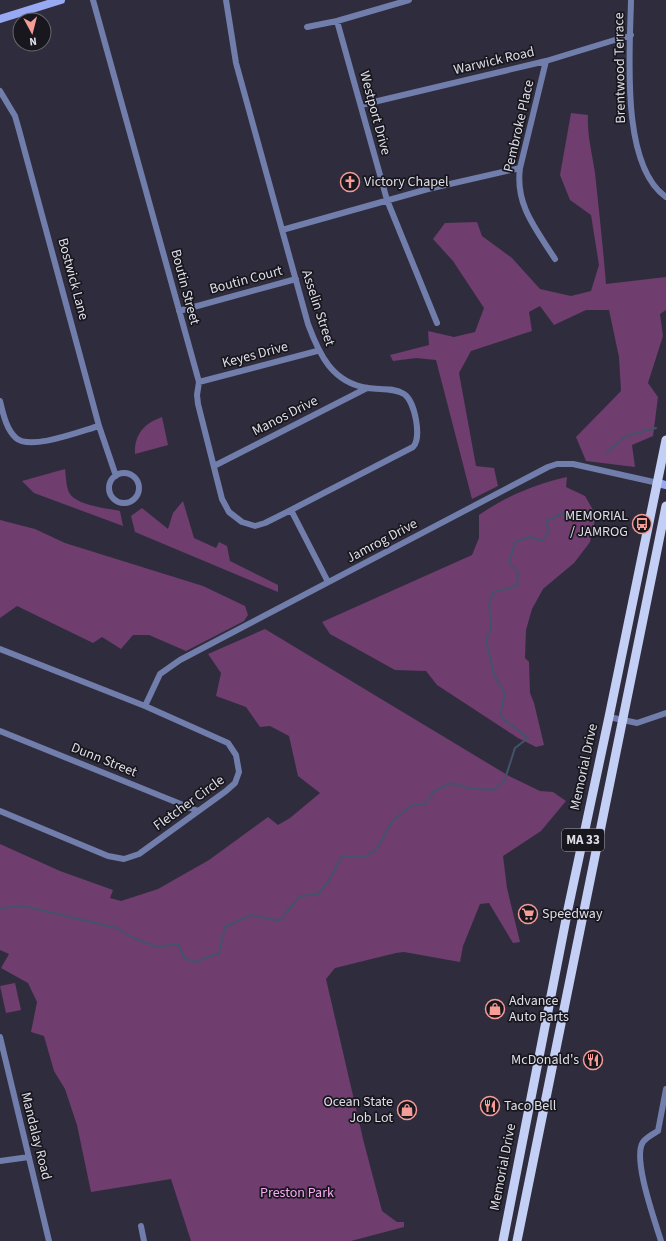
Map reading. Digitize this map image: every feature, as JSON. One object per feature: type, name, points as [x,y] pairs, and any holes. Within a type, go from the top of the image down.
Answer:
[{"type":"main road","name":"Memorial Drive","points":[[503,1241],[568,909],[609,717],[662,484],[666,440]]},
{"type":"main road","name":"Memorial Drive","points":[[518,1241],[666,506]]},
{"type":"main road","points":[[532,1090],[548,1091]]},
{"type":"street","points":[[0,19],[61,0]]},
{"type":"street","name":"Boutin Street","points":[[93,0],[199,382],[197,395],[198,404],[224,503],[229,512],[242,522],[258,526],[291,510]]},
{"type":"street","name":"Asselin Street","points":[[226,0],[236,63],[308,324],[317,351],[329,366],[356,385],[367,388],[395,390],[406,395],[413,408],[417,426],[418,436],[416,445],[291,510]]},
{"type":"street","points":[[307,27],[337,21],[406,0]]},
{"type":"street","name":"Brentwood Terrace","points":[[631,0],[630,108],[633,132],[645,170],[656,188],[666,197]]},
{"type":"street","name":"Westport Drive","points":[[337,21],[387,200],[437,323]]},
{"type":"street","name":"Warwick Road","points":[[361,105],[546,61],[630,35]]},
{"type":"street","name":"Pembroke Place","points":[[546,61],[520,168],[518,186],[521,200],[532,221],[556,258]]},
{"type":"street","name":"Bostwick Lane","points":[[0,91],[15,116],[99,426],[116,476]]},
{"type":"street","points":[[282,230],[387,200],[520,168]]},
{"type":"street","name":"Boutin Court","points":[[179,311],[296,279]]},
{"type":"street","name":"Keyes Drive","points":[[199,382],[317,351]]},
{"type":"street","name":"Manos Drive","points":[[214,466],[367,388]]},
{"type":"street","points":[[0,401],[10,431],[15,437],[23,442],[45,440],[99,426]]},
{"type":"street","name":"Jamrog Drive","points":[[145,706],[158,678],[173,664],[542,470],[557,464],[577,464],[662,484]]},
{"type":"street","points":[[126,473],[136,479],[139,490],[134,499],[124,503],[114,498],[110,491],[110,485],[116,476],[126,473]]},
{"type":"street","points":[[291,510],[328,582]]},
{"type":"street","name":"Fletcher Circle","points":[[0,649],[145,706],[228,743],[235,752],[239,772],[235,783],[138,854],[130,858],[120,859],[108,856],[0,811]]},
{"type":"street","points":[[609,717],[637,723],[666,713]]},
{"type":"street","name":"Dunn Street","points":[[0,731],[198,811]]},
{"type":"street","name":"Mandalay Road","points":[[0,1037],[48,1241]]},
{"type":"street","points":[[658,1131],[666,1089]]},
{"type":"street","points":[[661,1241],[640,1166],[640,1153],[643,1142],[658,1131],[666,1129]]},
{"type":"street","points":[[0,1161],[29,1157]]},
{"type":"street","points":[[141,1226],[144,1241]]},
{"type":"green space","points":[[571,113],[588,115],[589,137],[595,173],[606,284],[666,277],[666,310],[660,314],[663,336],[648,383],[658,397],[653,436],[632,445],[635,467],[586,461],[576,437],[621,391],[619,357],[609,310],[586,310],[554,325],[540,306],[529,312],[532,331],[471,351],[459,373],[476,466],[494,468],[498,486],[472,499],[436,360],[416,358],[393,361],[390,355],[429,345],[428,331],[454,337],[475,332],[484,308],[453,261],[433,239],[445,223],[477,222],[482,236],[512,258],[540,289],[571,296],[591,291],[599,265],[591,215],[570,200],[560,175]]},
{"type":"green space","points":[[162,417],[168,445],[135,454],[136,441],[142,430],[150,422]]},
{"type":"green space","points":[[65,469],[67,485],[70,494],[74,498],[86,504],[120,511],[123,526],[34,493],[22,481]]},
{"type":"green space","points":[[567,477],[566,487],[585,496],[596,515],[590,542],[574,563],[543,589],[532,609],[526,630],[525,658],[529,662],[530,693],[534,703],[544,745],[536,747],[518,738],[437,685],[426,671],[395,670],[330,634],[322,622],[472,555],[479,538],[479,515],[511,496],[544,483]]},
{"type":"green space","points":[[183,501],[194,538],[216,548],[219,542],[227,546],[230,561],[278,585],[278,592],[135,532],[131,516],[142,508],[168,529],[173,513]]},
{"type":"green space","points":[[0,520],[35,529],[65,543],[203,586],[245,606],[248,615],[244,621],[186,651],[149,635],[133,635],[121,649],[102,637],[93,643],[17,606],[0,618]]},
{"type":"green space","name":"Preston Park","points":[[265,629],[509,776],[540,791],[553,792],[566,801],[541,831],[503,856],[507,888],[520,942],[513,943],[489,903],[480,904],[463,946],[460,962],[404,952],[396,953],[335,968],[326,979],[364,1143],[382,1211],[397,1222],[404,1222],[404,1227],[351,1241],[191,1241],[171,1179],[91,1192],[77,1125],[65,1089],[54,1071],[44,1036],[31,1032],[37,1002],[28,983],[1,968],[9,954],[0,950],[0,844],[60,871],[113,890],[110,898],[121,901],[158,889],[209,860],[268,817],[278,825],[290,818],[320,793],[298,776],[289,736],[270,726],[260,727],[246,707],[216,696],[221,673],[208,654]]},
{"type":"green space","points":[[15,983],[21,1010],[6,1013],[0,986]]},
{"type":"waterway","points":[[607,452],[626,436],[656,428]]},
{"type":"waterway","points":[[0,908],[23,906],[117,928],[133,938],[157,947],[178,944],[184,958],[195,962],[219,953],[225,927],[251,915],[279,921],[300,896],[318,894],[328,882],[342,856],[366,856],[376,850],[392,821],[412,805],[425,805],[434,791],[452,783],[468,788],[493,790],[504,782],[515,748],[528,738],[500,716],[505,694],[494,675],[486,639],[491,630],[489,605],[493,592],[517,586],[518,572],[509,563],[515,542],[530,537],[542,541],[549,532],[546,521],[567,512],[586,512]]},
{"type":"place","name":"Victory Chapel","points":[[350,182]]},
{"type":"place","name":"MEMORIAL / JAMROG","points":[[642,524]]},
{"type":"place","name":"Speedway","points":[[528,914]]},
{"type":"place","name":"Advance Auto Parts","points":[[495,1009]]},
{"type":"place","name":"McDonald's","points":[[593,1060]]},
{"type":"place","name":"Taco Bell","points":[[490,1106]]},
{"type":"place","name":"Ocean State Job Lot","points":[[407,1110]]}]
